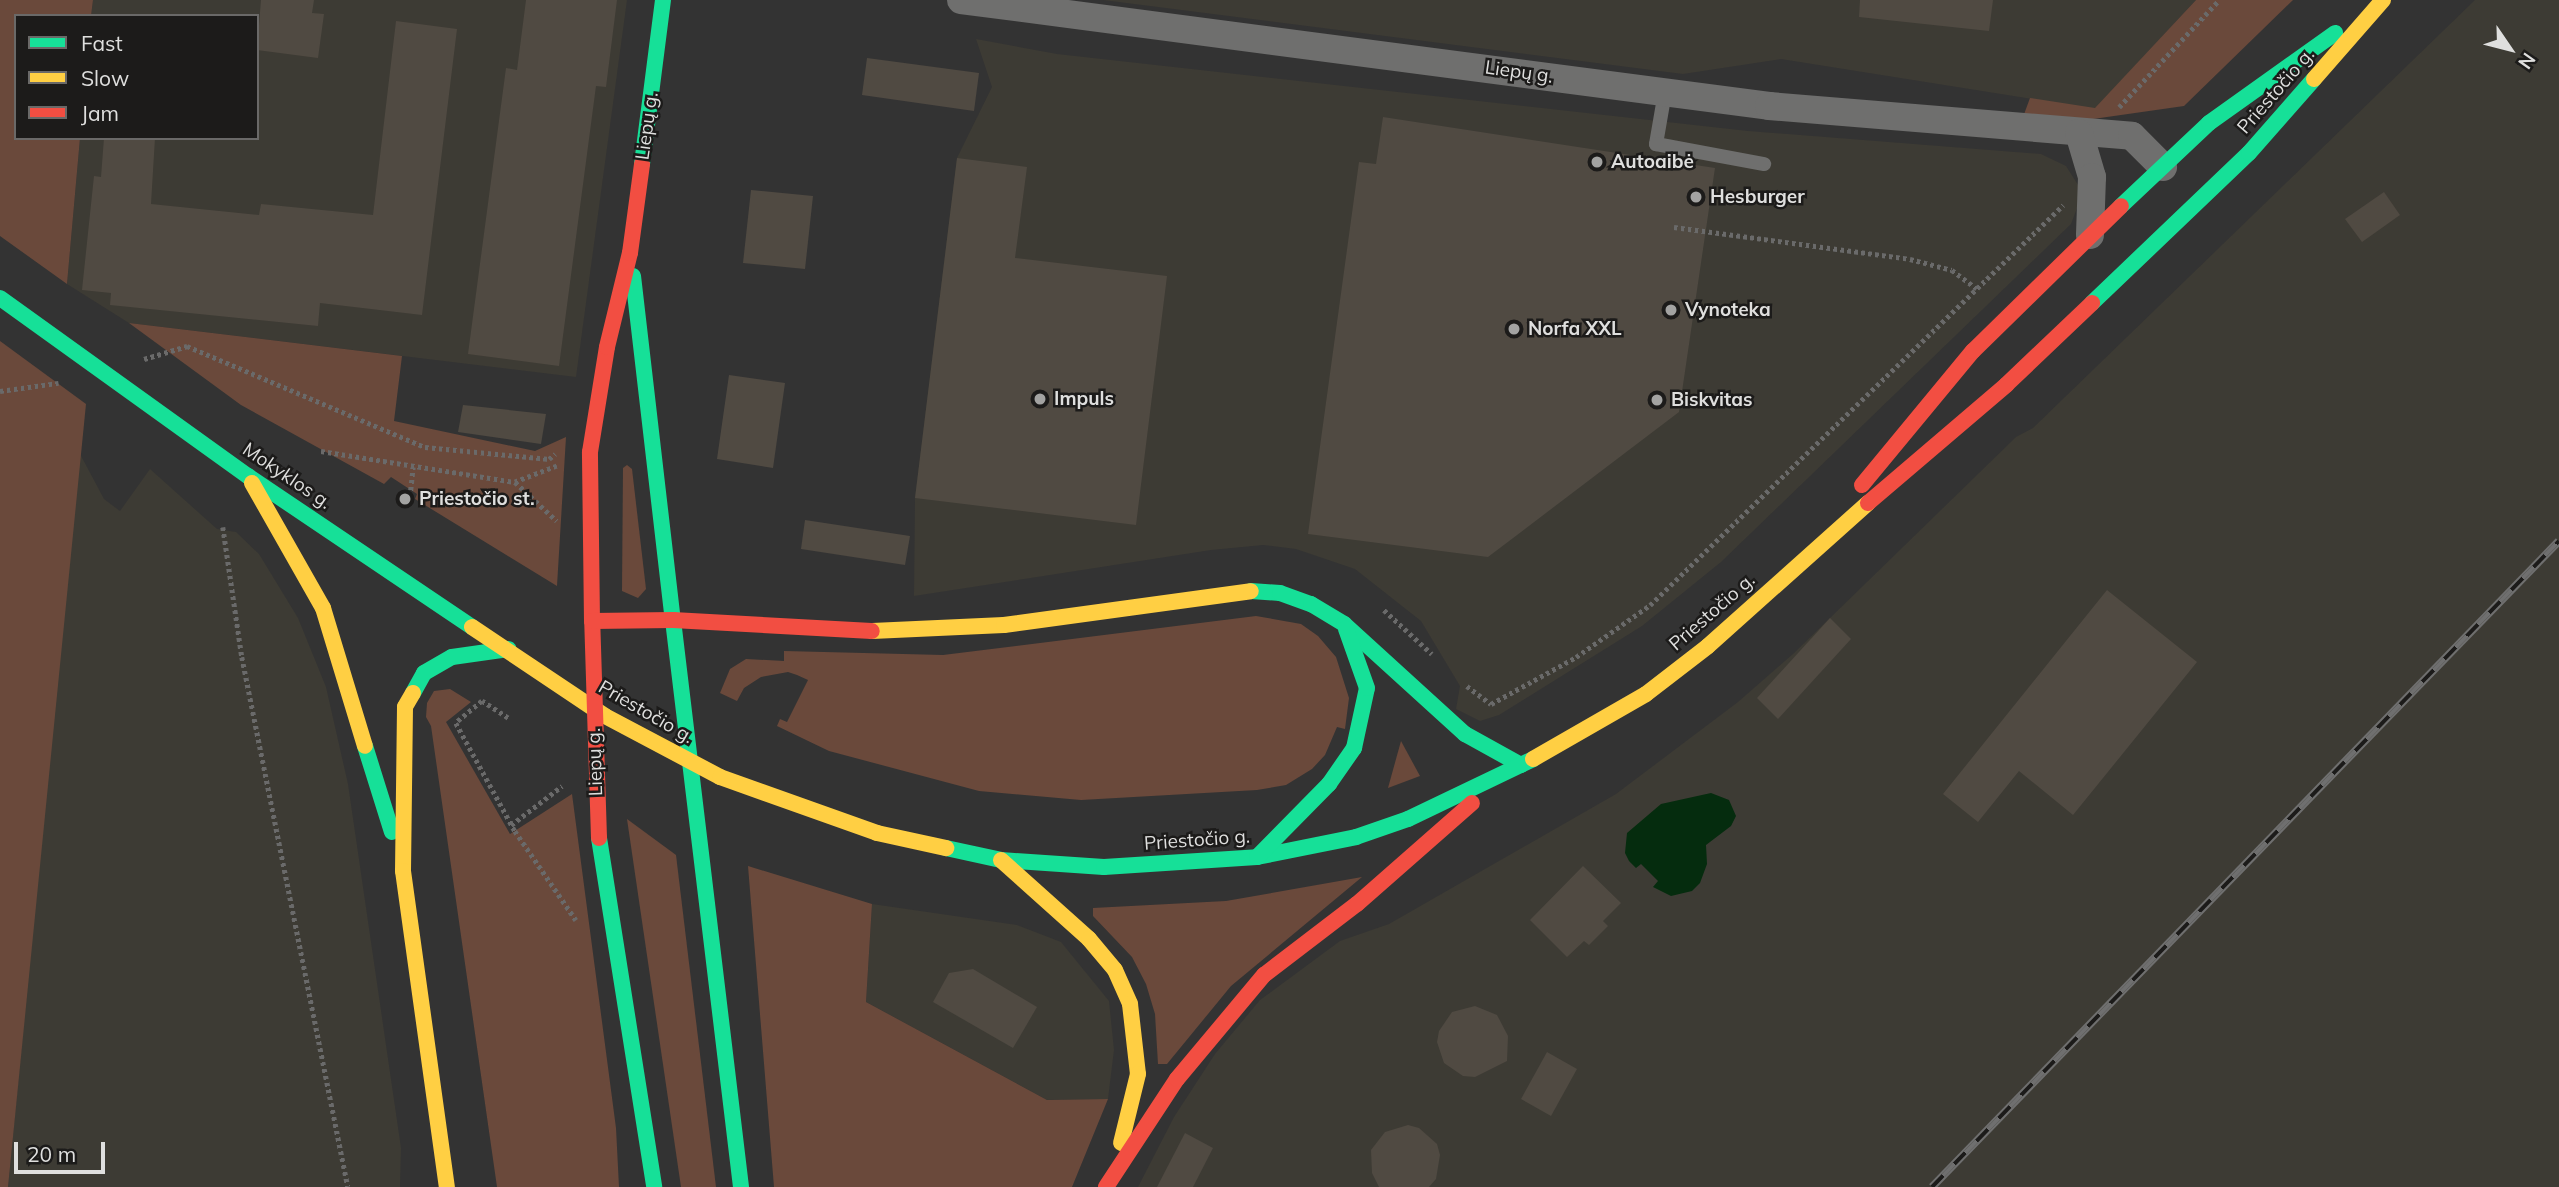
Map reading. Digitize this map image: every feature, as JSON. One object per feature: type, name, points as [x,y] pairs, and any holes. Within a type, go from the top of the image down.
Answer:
[{"type":"main road","name":"Liepų g.","points":[[654,1187],[599,837],[593,762],[589,549],[590,452],[630,253],[663,0]]},
{"type":"main road","name":"Priestočio g.","points":[[1796,565],[1973,351],[2090,235],[2167,172],[2209,123],[2382,0]]},
{"type":"main road","name":"Priestočio g.","points":[[555,681],[653,744],[720,777],[793,804],[927,847],[1000,860],[1104,867],[1257,857],[1356,837],[1500,778],[1646,694],[1709,646],[1796,565],[2006,386],[2191,200],[2249,153],[2382,0]]},
{"type":"main road","name":"Liepų g.","points":[[630,253],[741,1187]]},
{"type":"main road","name":"Mokyklos g.","points":[[0,298],[248,476],[555,681]]},
{"type":"main road","points":[[248,476],[323,608],[403,871]]},
{"type":"main road","points":[[592,621],[673,620],[902,633],[1004,625],[1247,592],[1280,593],[1311,604],[1344,624],[1465,734],[1521,765]]},
{"type":"main road","points":[[1257,857],[1329,784],[1354,748],[1367,688],[1344,624]]},
{"type":"main road","points":[[447,1187],[403,871],[405,707],[424,673],[452,657],[508,649]]},
{"type":"main road","points":[[1109,1181],[1177,1079],[1264,975],[1357,904],[1500,778]]},
{"type":"main road","points":[[1000,860],[1089,939],[1115,970],[1130,1004],[1138,1074],[1109,1181]]},
{"type":"street","name":"Liepų g.","points":[[961,0],[1665,92],[2132,136],[2167,172]]},
{"type":"street","points":[[2079,133],[2092,177],[2090,235]]},
{"type":"lane","points":[[1665,92],[1656,144],[1764,164]]},
{"type":"path","points":[[2116,109],[2219,0]]},
{"type":"path","points":[[1460,680],[1491,704],[1576,657],[1650,606],[2092,177]]},
{"type":"path","points":[[1674,227],[1910,259],[1952,270],[1977,289]]},
{"type":"path","points":[[136,360],[187,346],[425,447],[549,459],[595,427]]},
{"type":"path","points":[[0,391],[61,382]]},
{"type":"path","points":[[321,451],[514,482],[590,452]]},
{"type":"path","points":[[409,504],[413,467]]},
{"type":"path","points":[[514,482],[589,549]]},
{"type":"path","points":[[223,527],[243,657],[348,1187]]},
{"type":"path","points":[[1375,604],[1404,625],[1441,663]]},
{"type":"path","points":[[508,718],[482,701],[456,723],[511,825],[580,926]]},
{"type":"path","points":[[511,825],[593,762]]},
{"type":"shaded area","points":[[0,0],[93,0],[91,14],[14,14],[14,140],[80,140],[67,284],[0,236]]},
{"type":"shaded area","points":[[93,0],[627,0],[576,377],[129,323],[67,284],[80,140],[259,140],[259,14],[91,14]]},
{"type":"shaded area","points":[[1103,0],[2196,0],[2095,109],[1781,59],[1683,74]]},
{"type":"shaded area","points":[[2196,0],[2293,0],[2184,106],[2079,121],[2023,117],[2030,98],[2095,108]]},
{"type":"shaded area","points":[[2475,0],[2559,0],[2559,1187],[1138,1187],[1174,1117],[1215,1054],[1260,1000],[1340,941],[1389,924],[1616,794],[1738,702],[1793,654],[2016,437],[2033,428]]},
{"type":"shaded area","points":[[976,39],[1057,54],[1748,131],[2041,154],[2066,166],[2080,188],[2079,203],[2071,224],[1721,562],[1642,626],[1499,715],[1480,721],[1456,709],[1460,686],[1421,621],[1355,569],[1296,549],[1263,545],[1211,550],[914,596],[915,498],[957,158],[992,87]]},
{"type":"shaded area","points":[[129,323],[402,356],[394,421],[535,451],[566,437],[557,586],[415,499],[417,494],[391,477],[384,484],[241,405]]},
{"type":"shaded area","points":[[0,341],[86,404],[8,1187],[0,1187]]},
{"type":"shaded area","points":[[79,452],[104,499],[120,511],[150,469],[217,529],[236,532],[259,554],[298,618],[326,687],[348,784],[401,1148],[400,1187],[8,1187]]},
{"type":"shaded area","points":[[627,465],[632,469],[646,589],[638,598],[622,591],[623,468]]},
{"type":"shaded area","points":[[1256,616],[1301,624],[1318,636],[1336,657],[1349,698],[1345,729],[1337,727],[1325,755],[1312,769],[1286,785],[1257,790],[1081,800],[979,791],[829,751],[777,726],[780,719],[787,722],[808,680],[797,675],[788,672],[761,677],[744,688],[737,701],[720,693],[730,669],[746,659],[784,661],[784,651],[943,655]]},
{"type":"shaded area","points":[[450,689],[471,702],[446,722],[510,834],[572,794],[616,1128],[619,1187],[497,1187],[431,726],[426,717],[427,703],[434,691]]},
{"type":"shaded area","points":[[1401,741],[1420,776],[1388,788]]},
{"type":"shaded area","points":[[1711,793],[1729,800],[1736,816],[1731,826],[1706,845],[1707,864],[1700,883],[1692,891],[1671,896],[1653,887],[1658,881],[1641,864],[1636,868],[1629,861],[1625,853],[1627,833],[1661,804]]},
{"type":"shaded area","points":[[627,819],[676,855],[716,1187],[681,1187]]},
{"type":"shaded area","points":[[748,866],[872,904],[866,1002],[1047,1100],[1108,1099],[1072,1187],[774,1187]]},
{"type":"shaded area","points":[[1362,877],[1231,986],[1167,1064],[1158,1064],[1155,1014],[1146,984],[1132,957],[1093,916],[1093,908],[1226,901]]},
{"type":"shaded area","points":[[872,904],[1017,925],[1061,942],[1109,1001],[1114,1050],[1108,1099],[1047,1100],[866,1002]]},
{"type":"building","points":[[261,0],[314,0],[312,13],[324,14],[318,58],[259,50]]},
{"type":"building","points":[[526,0],[617,0],[606,87],[596,86],[559,366],[468,354],[506,68],[517,70]]},
{"type":"building","points":[[1860,0],[1993,0],[1989,31],[1859,17]]},
{"type":"building","points":[[396,21],[457,29],[422,315],[320,303],[318,326],[110,305],[111,293],[82,290],[94,176],[101,177],[104,140],[155,140],[151,204],[259,215],[261,204],[373,215]]},
{"type":"building","points":[[867,58],[979,73],[974,111],[862,95]]},
{"type":"building","name":"Norfa XXL","points":[[1383,117],[1715,168],[1679,412],[1488,557],[1308,534],[1359,162],[1376,164]]},
{"type":"building","name":"Impuls","points":[[957,158],[1027,167],[1015,258],[1167,276],[1136,525],[915,498]]},
{"type":"building","points":[[751,190],[813,196],[805,269],[743,263]]},
{"type":"building","points":[[2384,192],[2400,215],[2362,242],[2345,219]]},
{"type":"building","points":[[729,375],[785,383],[773,468],[717,459]]},
{"type":"building","points":[[463,405],[546,414],[541,444],[458,432]]},
{"type":"building","points":[[805,520],[910,536],[905,565],[801,549]]},
{"type":"building","points":[[2107,590],[2197,662],[2073,815],[2019,771],[1978,822],[1943,794]]},
{"type":"building","points":[[1830,618],[1851,639],[1778,719],[1757,698]]},
{"type":"building","points":[[1583,866],[1621,903],[1603,921],[1608,926],[1589,945],[1584,941],[1567,957],[1530,920]]},
{"type":"building","points":[[973,969],[1037,1007],[1013,1048],[933,1002],[949,973]]},
{"type":"building","points":[[1475,1006],[1497,1015],[1508,1036],[1507,1061],[1475,1077],[1463,1076],[1444,1063],[1437,1042],[1439,1031],[1452,1012]]},
{"type":"building","points":[[1547,1052],[1577,1069],[1551,1116],[1521,1099]]},
{"type":"building","points":[[1408,1125],[1419,1128],[1437,1144],[1440,1155],[1436,1179],[1429,1187],[1379,1187],[1372,1173],[1371,1150],[1385,1132]]},
{"type":"building","points":[[1185,1133],[1213,1148],[1193,1187],[1157,1187]]},
{"type":"railway","points":[[1932,1187],[2559,541]]},
{"type":"traffic: fast","points":[[642,164],[663,0]]},
{"type":"traffic: fast","points":[[2121,206],[2209,123],[2335,33]]},
{"type":"traffic: fast","points":[[2092,303],[2249,153],[2314,79]]},
{"type":"traffic: fast","points":[[633,276],[673,620]]},
{"type":"traffic: fast","points":[[0,298],[248,476],[472,627]]},
{"type":"traffic: fast","points":[[1251,591],[1280,593],[1311,604],[1344,624],[1465,734],[1521,765]]},
{"type":"traffic: fast","points":[[673,620],[741,1187]]},
{"type":"traffic: fast","points":[[1257,857],[1329,784],[1354,748],[1367,688],[1346,629]]},
{"type":"traffic: fast","points":[[413,693],[424,673],[452,657],[508,649]]},
{"type":"traffic: fast","points":[[365,746],[392,832]]},
{"type":"traffic: fast","points":[[946,848],[1001,860],[1104,867],[1257,857],[1356,837],[1408,819],[1533,759]]},
{"type":"traffic: fast","points":[[599,838],[654,1187]]},
{"type":"traffic: slow","points":[[2314,79],[2383,0]]},
{"type":"traffic: slow","points":[[252,483],[323,608],[365,746]]},
{"type":"traffic: slow","points":[[1533,759],[1646,694],[1708,646],[1868,503]]},
{"type":"traffic: slow","points":[[872,631],[1004,625],[1251,591]]},
{"type":"traffic: slow","points":[[472,627],[605,716],[720,777],[877,833],[946,848]]},
{"type":"traffic: slow","points":[[413,693],[405,707],[403,871],[447,1187]]},
{"type":"traffic: slow","points":[[1001,860],[1089,939],[1115,970],[1130,1004],[1138,1074],[1121,1143]]},
{"type":"traffic: jam","points":[[592,621],[590,452],[607,347],[630,253],[642,164]]},
{"type":"traffic: jam","points":[[1862,485],[1973,351],[2121,206]]},
{"type":"traffic: jam","points":[[1868,503],[2006,385],[2092,303]]},
{"type":"traffic: jam","points":[[599,838],[592,621],[673,620],[872,631]]},
{"type":"traffic: jam","points":[[1106,1187],[1177,1079],[1264,975],[1357,904],[1472,803]]},
{"type":"place","name":"Autoaibė","points":[[1597,162]]},
{"type":"place","name":"Hesburger","points":[[1696,197]]},
{"type":"place","name":"Vynoteka","points":[[1671,310]]},
{"type":"place","name":"Norfa XXL","points":[[1514,329]]},
{"type":"place","name":"Impuls","points":[[1040,399]]},
{"type":"place","name":"Biskvitas","points":[[1657,400]]},
{"type":"place","name":"Priestočio st.","points":[[405,499]]}]
